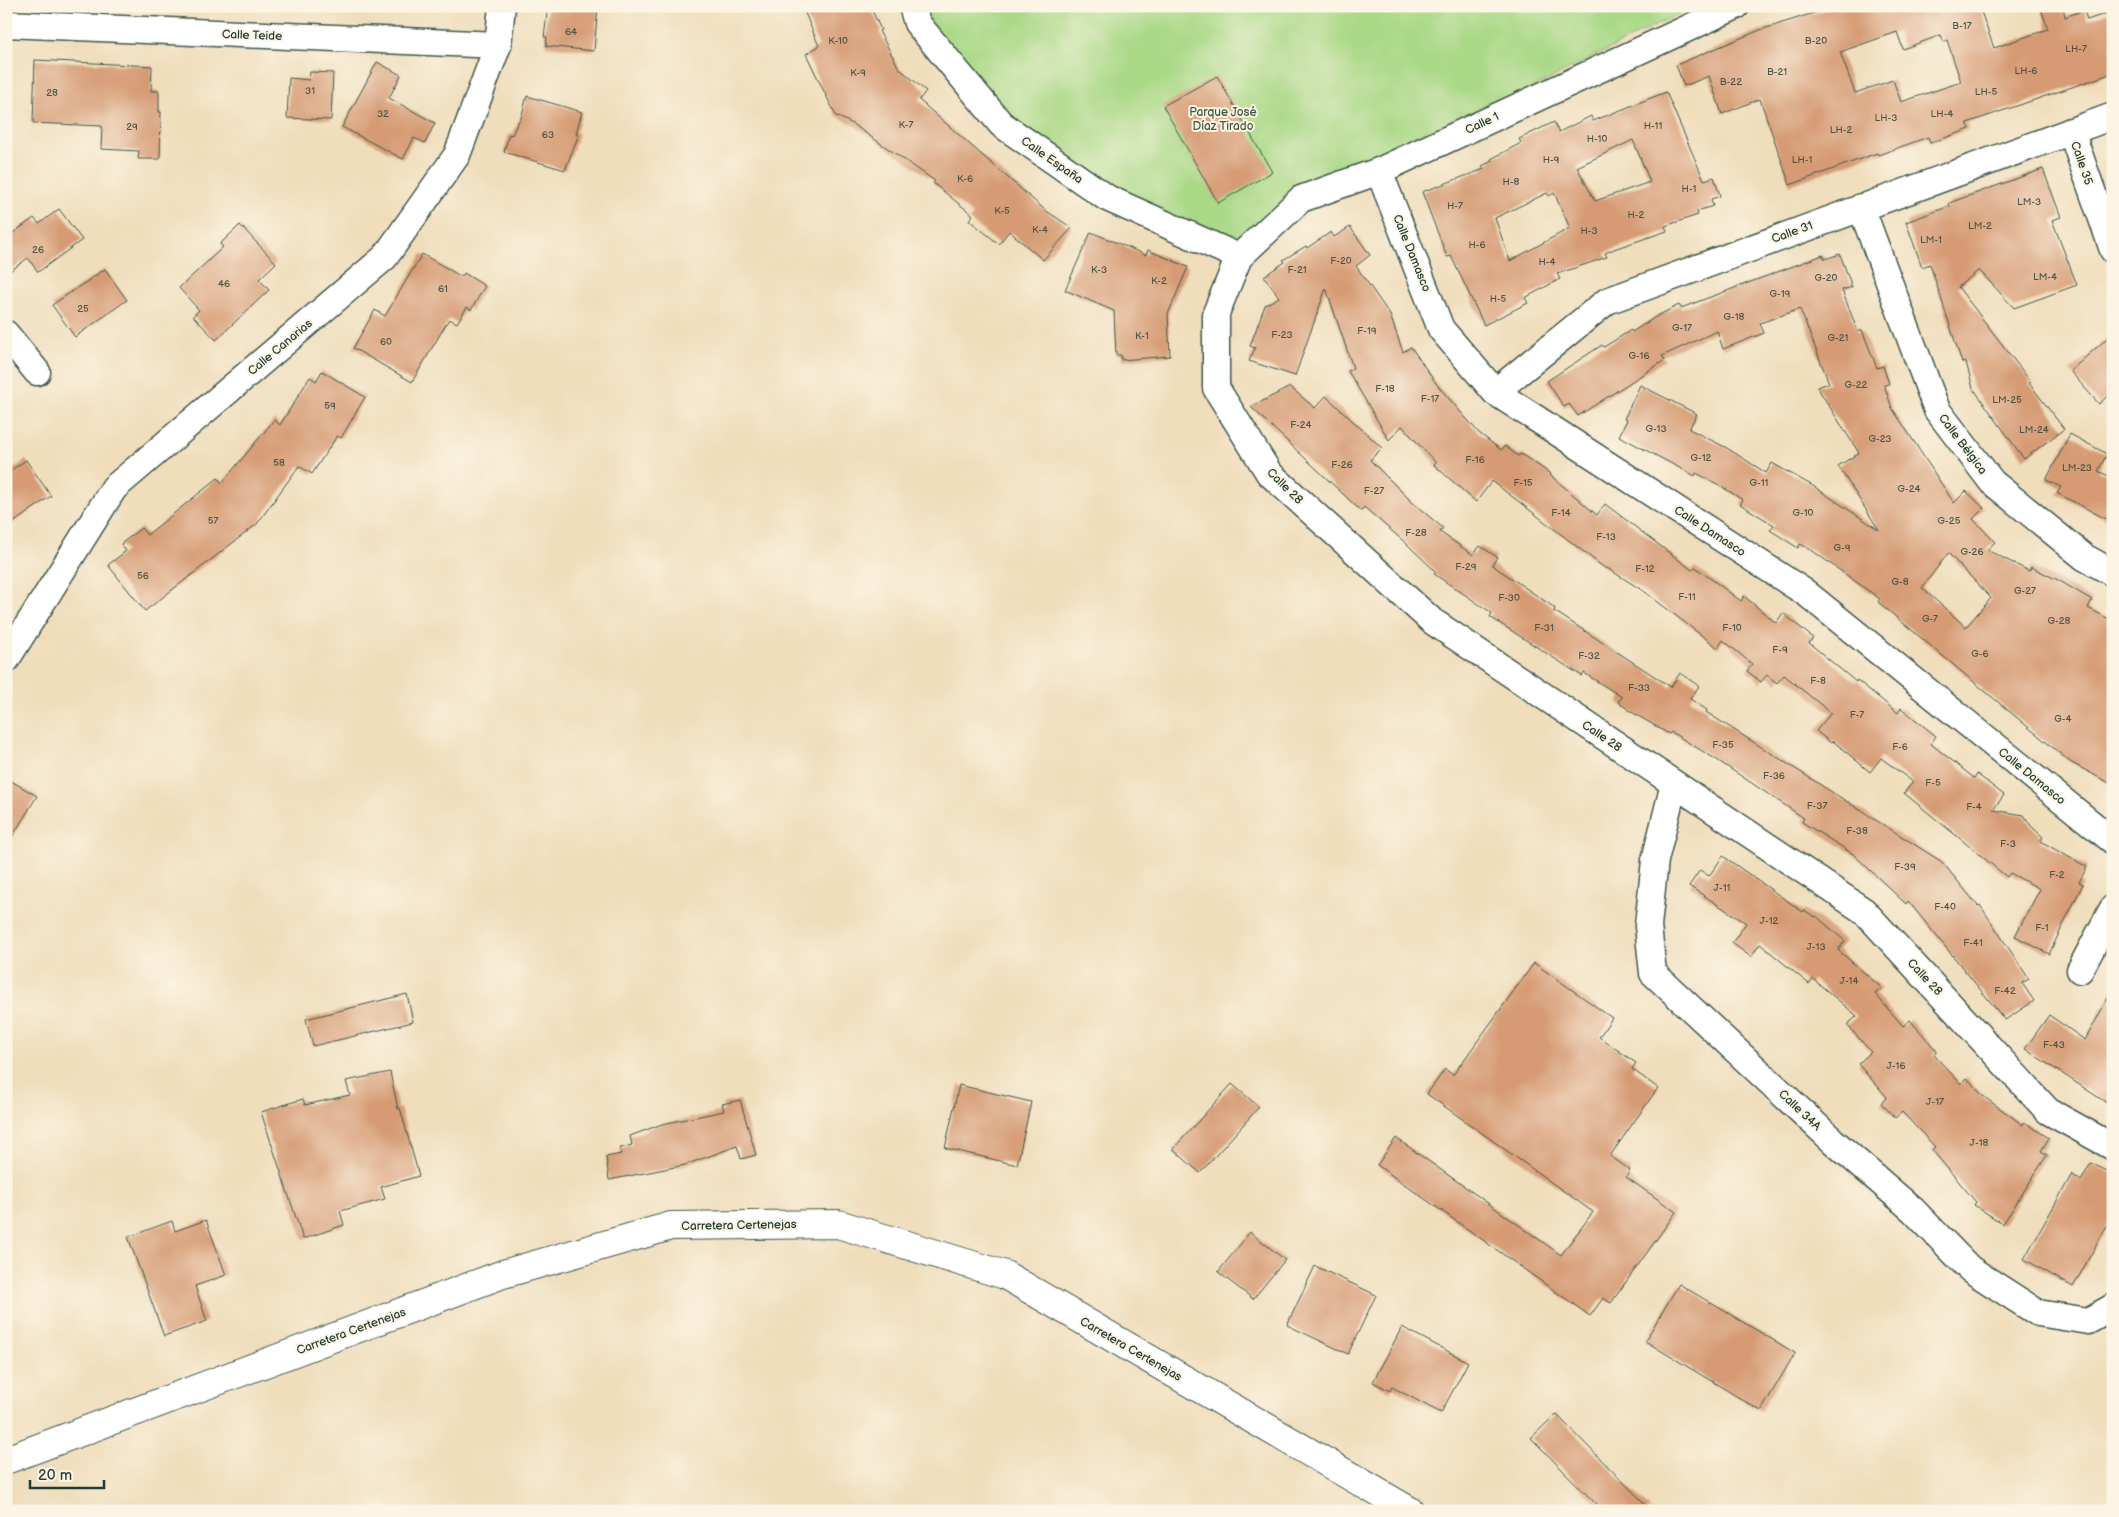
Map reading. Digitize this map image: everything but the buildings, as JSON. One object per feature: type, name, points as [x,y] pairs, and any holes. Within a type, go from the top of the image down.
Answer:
[{"type":"main road","name":"Carretera Certenejas","points":[[6,1460],[503,1274],[662,1228],[671,1226],[838,1224],[1004,1275],[1410,1511]]},
{"type":"street","name":"Calle Canarias","points":[[6,660],[114,488],[385,257],[457,155],[498,45],[502,6]]},
{"type":"street","name":"Calle España","points":[[912,6],[917,23],[1001,124],[1107,198],[1240,257]]},
{"type":"street","name":"Calle 1","points":[[1240,257],[1300,199],[1379,171],[1736,6]]},
{"type":"street","name":"Calle Teide","points":[[6,24],[498,45]]},
{"type":"street","name":"Calle 31","points":[[1495,392],[1607,301],[1861,206],[2113,116]]},
{"type":"street","name":"Calle 35","points":[[2071,131],[2113,250]]},
{"type":"street","name":"Calle Damasco","points":[[1379,171],[1441,329],[1495,392],[1806,593],[2113,841]]},
{"type":"street","name":"Calle Bélgica","points":[[1861,206],[1937,410],[1992,482],[2084,557],[2113,572]]},
{"type":"street","name":"Calle 28","points":[[1240,257],[1216,313],[1216,388],[1269,473],[1432,621],[1864,911],[2048,1110],[2113,1147]]},
{"type":"street","points":[[6,334],[37,372]]},
{"type":"street","name":"Calle 34A","points":[[1674,784],[1655,860],[1648,926],[1653,973],[1833,1141],[1913,1210],[1970,1269],[2038,1313],[2088,1320],[2113,1307]]},
{"type":"street","points":[[2080,970],[2113,908]]},
{"type":"green space","name":"Parque José Díaz Tirado","points":[[916,6],[1694,6],[1286,213],[1239,257],[1001,124]]}]
